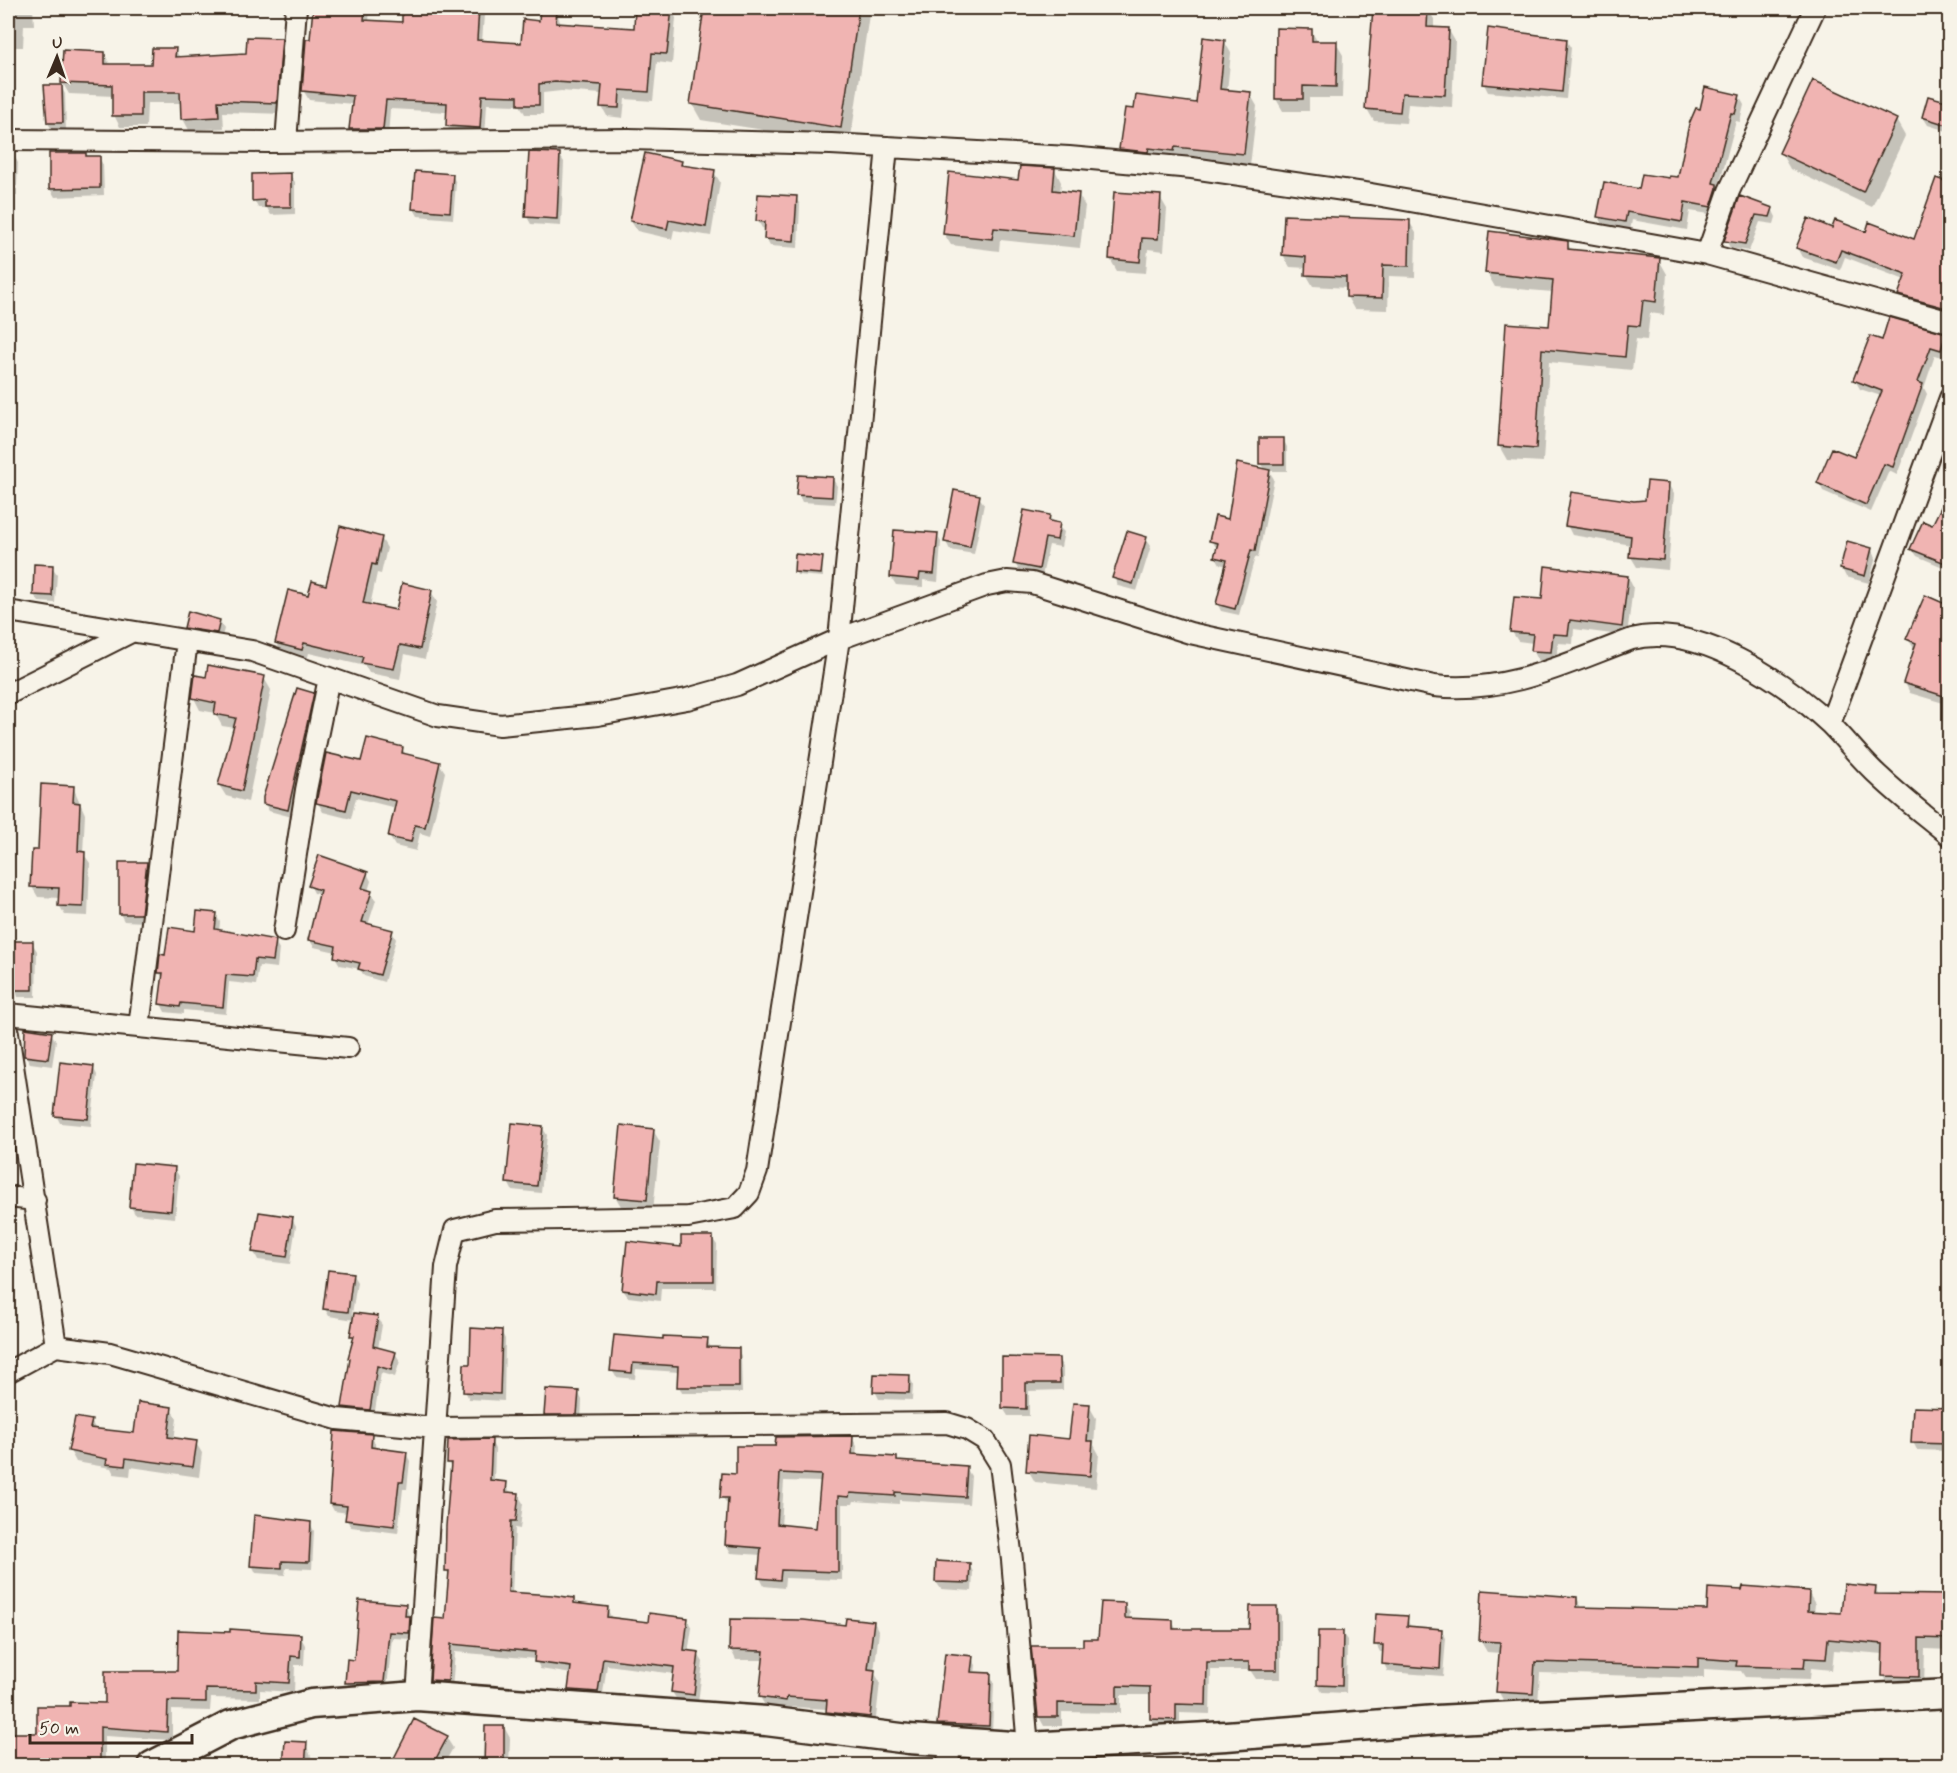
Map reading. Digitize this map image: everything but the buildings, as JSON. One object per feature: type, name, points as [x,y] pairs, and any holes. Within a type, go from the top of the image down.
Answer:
[{"type":"street","points":[[286,142],[296,8]]},
{"type":"street","points":[[1707,254],[1729,191],[1815,8]]},
{"type":"street","points":[[8,140],[286,142],[629,139],[887,147],[1069,157],[1192,168],[1371,194],[1707,254],[1950,322]]},
{"type":"street","points":[[417,1696],[446,1267],[455,1230],[495,1220],[688,1217],[735,1208],[749,1193],[757,1172],[838,639],[887,147]]},
{"type":"street","points":[[1830,724],[1950,398]]},
{"type":"street","points":[[8,611],[252,651],[438,716],[500,725],[598,715],[687,699],[737,686],[838,639],[987,585],[1007,581],[1032,583],[1190,633],[1458,688],[1508,684],[1632,639],[1648,635],[1669,635],[1720,651],[1773,679],[1830,724],[1880,777],[1950,836]]},
{"type":"street","points":[[8,694],[131,632]]},
{"type":"street","points":[[139,1027],[187,641]]},
{"type":"street","points":[[284,931],[306,790],[329,678]]},
{"type":"street","points":[[8,1014],[348,1048]]},
{"type":"street","points":[[8,1033],[56,1346]]},
{"type":"street","points":[[8,1197],[35,1200]]},
{"type":"street","points":[[8,1372],[56,1346],[132,1358],[337,1419],[436,1428],[947,1423],[967,1429],[985,1440],[1000,1464],[1012,1560],[1028,1747]]},
{"type":"street","points":[[152,1766],[231,1725],[311,1704],[417,1696],[766,1721],[949,1754],[1436,1720],[1950,1694]]}]
